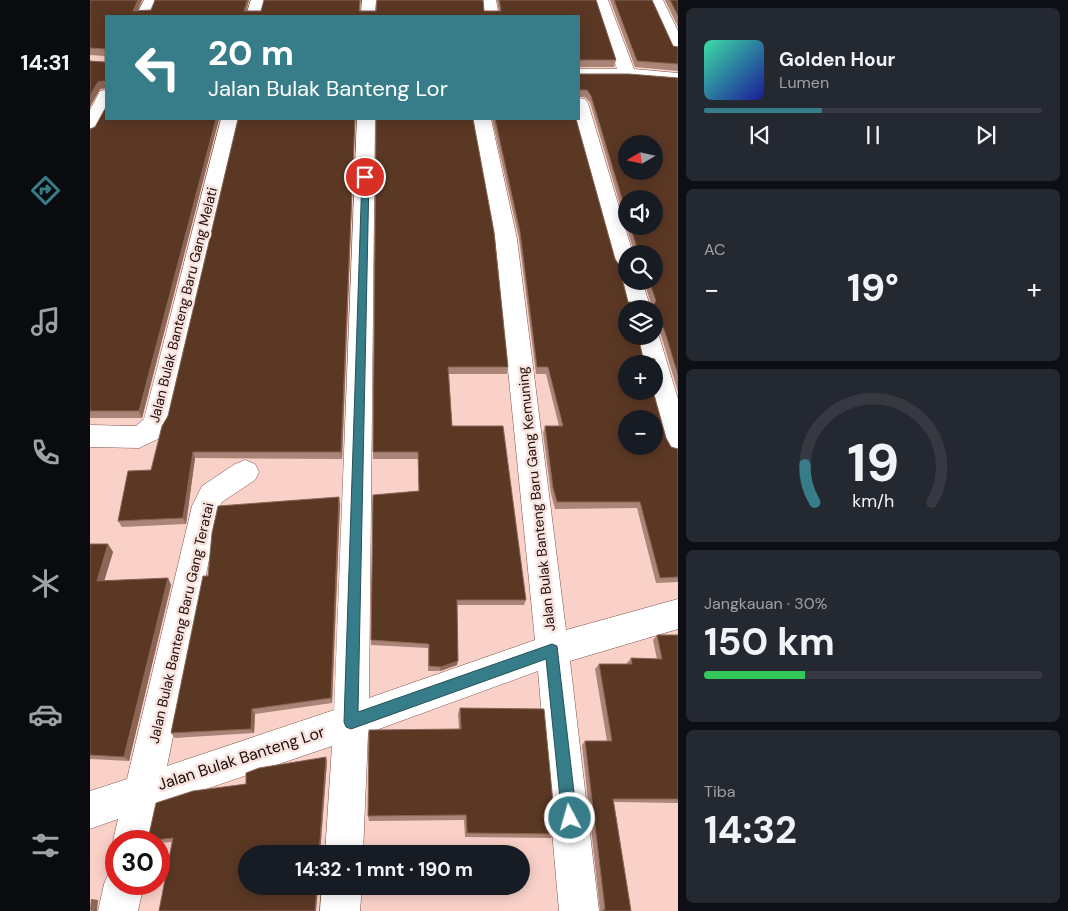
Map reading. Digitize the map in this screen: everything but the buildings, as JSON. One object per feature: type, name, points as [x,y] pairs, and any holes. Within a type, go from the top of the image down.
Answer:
[{"type":"street","points":[[144,15],[151,0]]},
{"type":"street","points":[[254,15],[258,0]]},
{"type":"street","points":[[368,15],[369,0]]},
{"type":"street","points":[[489,0],[492,15]]},
{"type":"street","points":[[601,0],[627,74]]},
{"type":"street","points":[[656,0],[678,48]]},
{"type":"street","points":[[580,74],[627,74],[678,78]]},
{"type":"street","points":[[90,129],[105,97]]},
{"type":"street","points":[[580,106],[620,245]]},
{"type":"street","name":"Jalan Bulak Banteng Baru Gang Melati","points":[[90,436],[139,437],[149,432],[156,422],[230,120]]},
{"type":"street","points":[[344,845],[351,722],[366,120]]},
{"type":"street","name":"Jalan Bulak Banteng Baru Gang Kemuning","points":[[482,120],[506,239],[540,522],[579,911]]},
{"type":"street","points":[[650,345],[678,444]]},
{"type":"street","name":"Jalan Bulak Banteng Baru Gang Teratai","points":[[134,830],[206,506],[212,494],[245,472]]},
{"type":"street","name":"Jalan Bulak Banteng Lor","points":[[90,810],[351,722],[552,650],[678,614]]},
{"type":"street","points":[[118,911],[122,895]]},
{"type":"street","points":[[340,911],[341,895]]},
{"type":"route","points":[[365,177],[351,722],[552,650],[570,818]]}]
